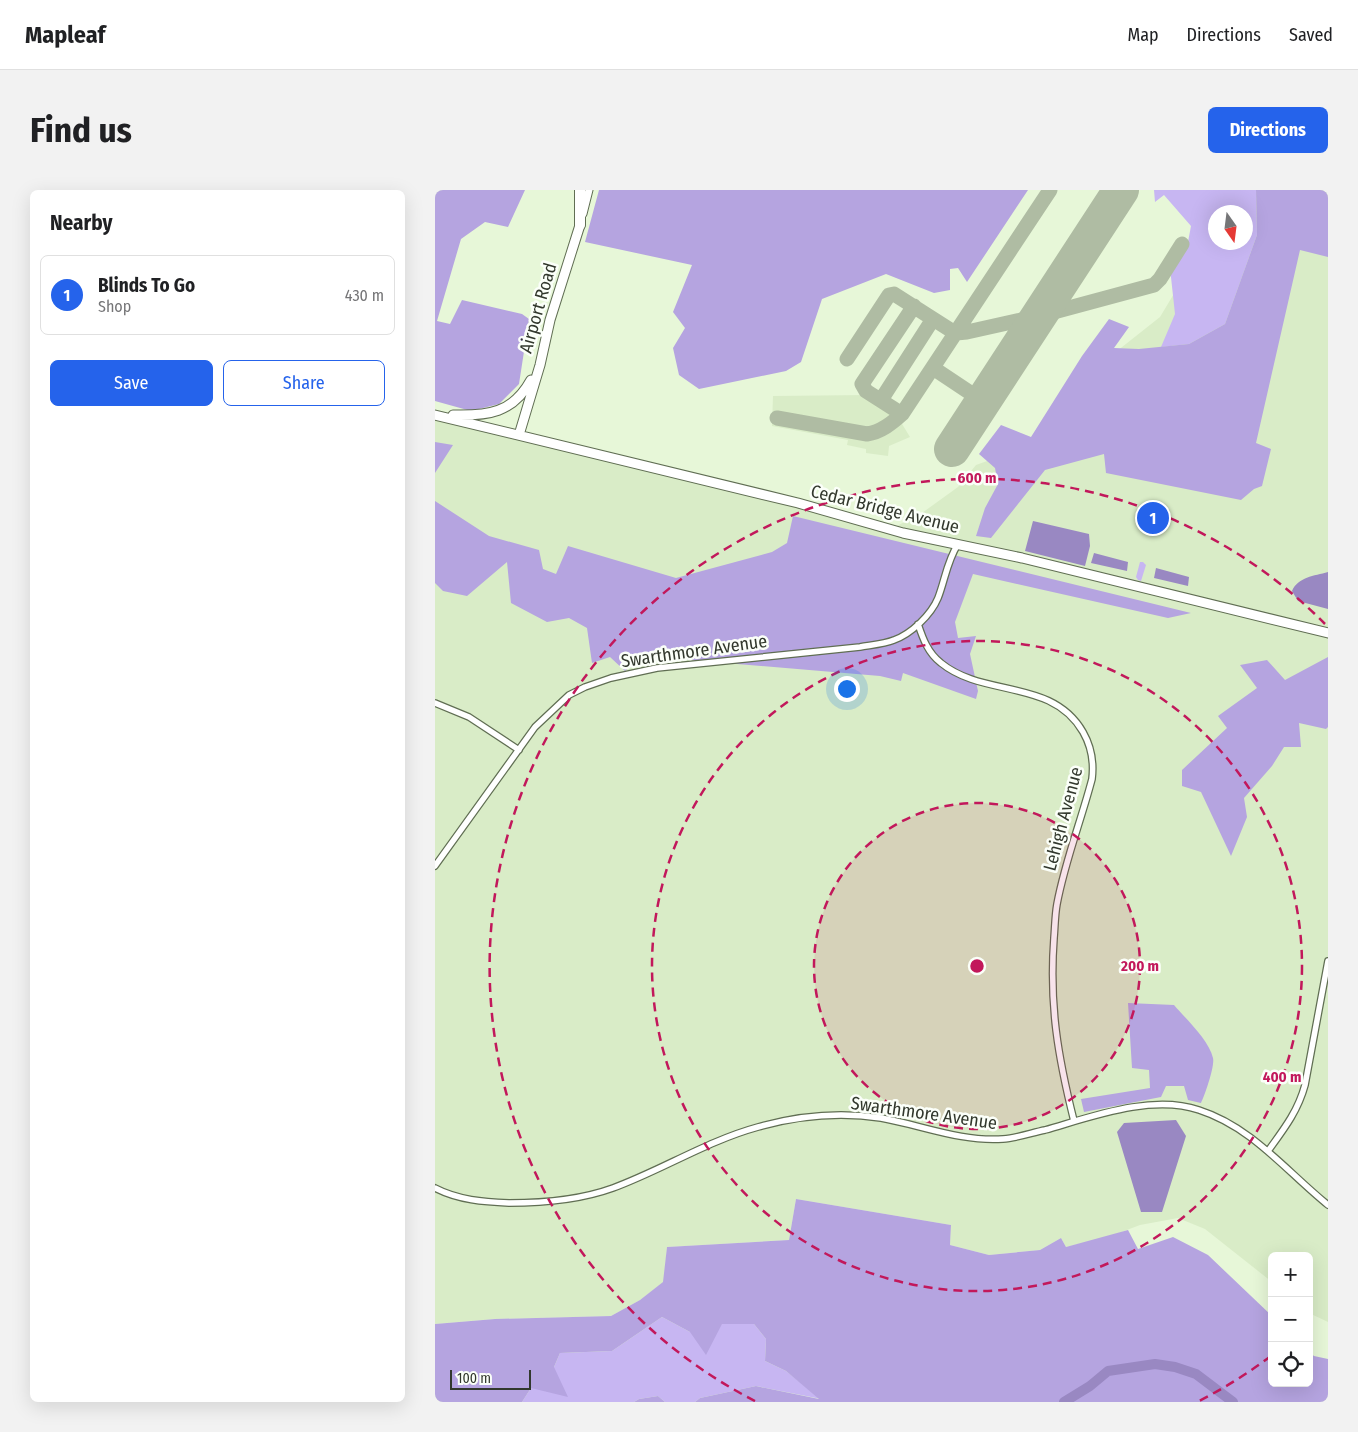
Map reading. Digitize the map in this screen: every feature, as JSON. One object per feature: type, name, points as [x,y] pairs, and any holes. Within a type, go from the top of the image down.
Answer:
[{"type":"highway","points":[[579,225],[580,190]]},
{"type":"main road","name":"Airport Road","points":[[519,435],[579,225]]},
{"type":"main road","points":[[435,414],[482,416],[503,409],[526,390],[539,365]]},
{"type":"main road","name":"Cedar Bridge Avenue","points":[[435,414],[798,503],[903,533],[1022,558],[1328,633]]},
{"type":"street","name":"Airport Road","points":[[579,225],[589,190]]},
{"type":"street","name":"Swarthmore Avenue","points":[[435,866],[535,727],[569,695],[611,678],[657,668],[860,647],[892,641],[902,637],[918,624],[937,600],[951,556],[958,544]]},
{"type":"street","name":"Lehigh Avenue","points":[[918,624],[925,644],[941,663],[963,676],[1039,696],[1058,704],[1078,724],[1089,746],[1094,766],[1092,780],[1061,885],[1057,906],[1052,962],[1056,1040],[1074,1121]]},
{"type":"street","points":[[435,702],[469,717],[519,750]]},
{"type":"street","points":[[1268,1151],[1290,1121],[1301,1100],[1328,961]]},
{"type":"street","name":"Swarthmore Avenue","points":[[435,1188],[454,1196],[493,1202],[568,1199],[612,1188],[752,1128],[828,1115],[882,1119],[961,1136],[991,1140],[1007,1139],[1074,1121],[1138,1107],[1169,1104],[1197,1109],[1243,1130],[1328,1206]]},
{"type":"shaded area","points":[[435,190],[525,190],[508,227],[485,222],[461,239],[437,321],[450,324],[462,300],[522,314],[529,319],[519,384],[499,404],[471,411],[435,401]]},
{"type":"shaded area","points":[[599,190],[1028,190],[967,282],[958,268],[950,269],[950,290],[934,293],[886,274],[822,299],[801,362],[786,371],[699,389],[679,375],[673,348],[685,328],[673,312],[692,265],[585,242]]},
{"type":"shaded area","points":[[1154,190],[1256,190],[1257,235],[1253,246],[1253,205],[1208,205],[1208,250],[1252,250],[1225,324],[1189,344],[1161,347],[1175,314],[1170,268],[1187,247],[1191,226],[1164,195],[1155,202]]},
{"type":"shaded area","points":[[1208,190],[1328,190],[1328,1322],[1313,1315],[1313,1252],[1268,1252],[1268,1279],[1205,1229],[1178,1218],[1140,1225],[1111,1236],[1066,1247],[1061,1238],[1040,1250],[989,1255],[950,1245],[951,1225],[796,1199],[789,1240],[667,1247],[664,1282],[640,1300],[611,1316],[495,1319],[435,1324],[435,415],[891,529],[922,513],[958,487],[976,465],[1015,451],[1049,429],[1112,355],[1160,317],[1193,262]]},
{"type":"shaded area","points":[[1256,190],[1328,190],[1328,257],[1300,250],[1256,443],[1271,449],[1262,486],[1254,489],[1241,500],[1106,473],[1104,454],[1045,470],[991,538],[976,536],[985,508],[998,484],[995,468],[979,454],[1001,425],[1031,437],[1082,356],[1109,319],[1129,327],[1114,348],[1139,349],[1189,344],[1225,324],[1257,235]]},
{"type":"shaded area","points":[[867,395],[900,416],[899,419],[910,437],[889,446],[888,456],[866,453],[866,449],[847,445],[848,440],[772,426],[773,396]]},
{"type":"shaded area","points":[[435,442],[453,445],[435,473]]},
{"type":"shaded area","points":[[435,501],[489,536],[539,550],[543,569],[556,574],[568,546],[676,578],[772,552],[787,543],[793,516],[1191,613],[1168,618],[973,574],[955,622],[958,638],[976,636],[970,654],[978,691],[976,699],[903,673],[901,681],[880,676],[642,656],[625,671],[610,657],[592,663],[587,628],[569,618],[547,622],[511,603],[507,562],[467,596],[443,591],[435,583]]},
{"type":"shaded area","points":[[1033,521],[1089,534],[1090,546],[1085,566],[1025,551]]},
{"type":"shaded area","points":[[1094,553],[1128,562],[1127,571],[1091,563]]},
{"type":"shaded area","points":[[1140,562],[1146,565],[1141,581],[1136,577]]},
{"type":"shaded area","points":[[1156,568],[1189,577],[1188,586],[1154,578]]},
{"type":"shaded area","points":[[1328,572],[1328,609],[1298,601],[1292,591],[1298,583],[1307,578]]},
{"type":"shaded area","points":[[1328,657],[1328,727],[1326,729],[1299,723],[1301,747],[1284,747],[1272,766],[1244,798],[1247,817],[1231,856],[1201,792],[1182,786],[1182,770],[1227,728],[1218,716],[1257,688],[1240,665],[1267,660],[1285,680]]},
{"type":"shaded area","points":[[1128,1003],[1174,1005],[1202,1037],[1211,1051],[1213,1067],[1201,1103],[1188,1100],[1184,1086],[1166,1086],[1161,1097],[1084,1112],[1081,1099],[1150,1088],[1149,1070],[1132,1068]]},
{"type":"shaded area","points":[[1176,1120],[1186,1136],[1162,1212],[1141,1212],[1117,1132],[1124,1123]]},
{"type":"shaded area","points":[[796,1199],[951,1225],[950,1245],[989,1255],[1040,1250],[1061,1238],[1066,1247],[1128,1230],[1138,1249],[1173,1237],[1208,1255],[1268,1312],[1268,1387],[1313,1387],[1313,1355],[1328,1359],[1328,1402],[695,1402],[700,1398],[756,1386],[819,1399],[786,1371],[765,1361],[766,1339],[754,1324],[722,1324],[706,1355],[690,1332],[662,1317],[612,1351],[560,1353],[554,1367],[568,1397],[531,1388],[522,1402],[435,1402],[435,1324],[495,1319],[611,1316],[640,1300],[663,1282],[667,1247],[789,1240]]},
{"type":"shaded area","points":[[662,1317],[690,1332],[722,1324],[754,1324],[766,1339],[765,1361],[786,1371],[821,1399],[756,1386],[700,1398],[695,1402],[665,1402],[658,1396],[639,1399],[634,1402],[522,1402],[531,1388],[554,1367],[560,1353],[612,1351]]},
{"type":"shaded area","points":[[658,1396],[665,1402],[634,1402],[639,1399]]},
{"type":"waterway","points":[[1064,1402],[1090,1386],[1108,1371],[1155,1364],[1175,1367],[1196,1374],[1233,1402]]},
{"type":"taxiway","points":[[777,418],[867,434],[882,429],[894,421],[902,414],[1050,190]]},
{"type":"taxiway","points":[[847,359],[889,295],[894,294],[956,333],[967,332],[1039,316],[1154,285],[1160,279],[1182,244]]},
{"type":"taxiway","points":[[902,414],[866,391],[862,384],[914,306]]},
{"type":"taxiway","points":[[881,400],[933,319]]},
{"type":"taxiway","points":[[933,368],[978,398],[986,396]]},
{"type":"runway","points":[[952,449],[1121,190]]},
{"type":"place","name":"Blinds To Go","points":[[1153,518]]}]
